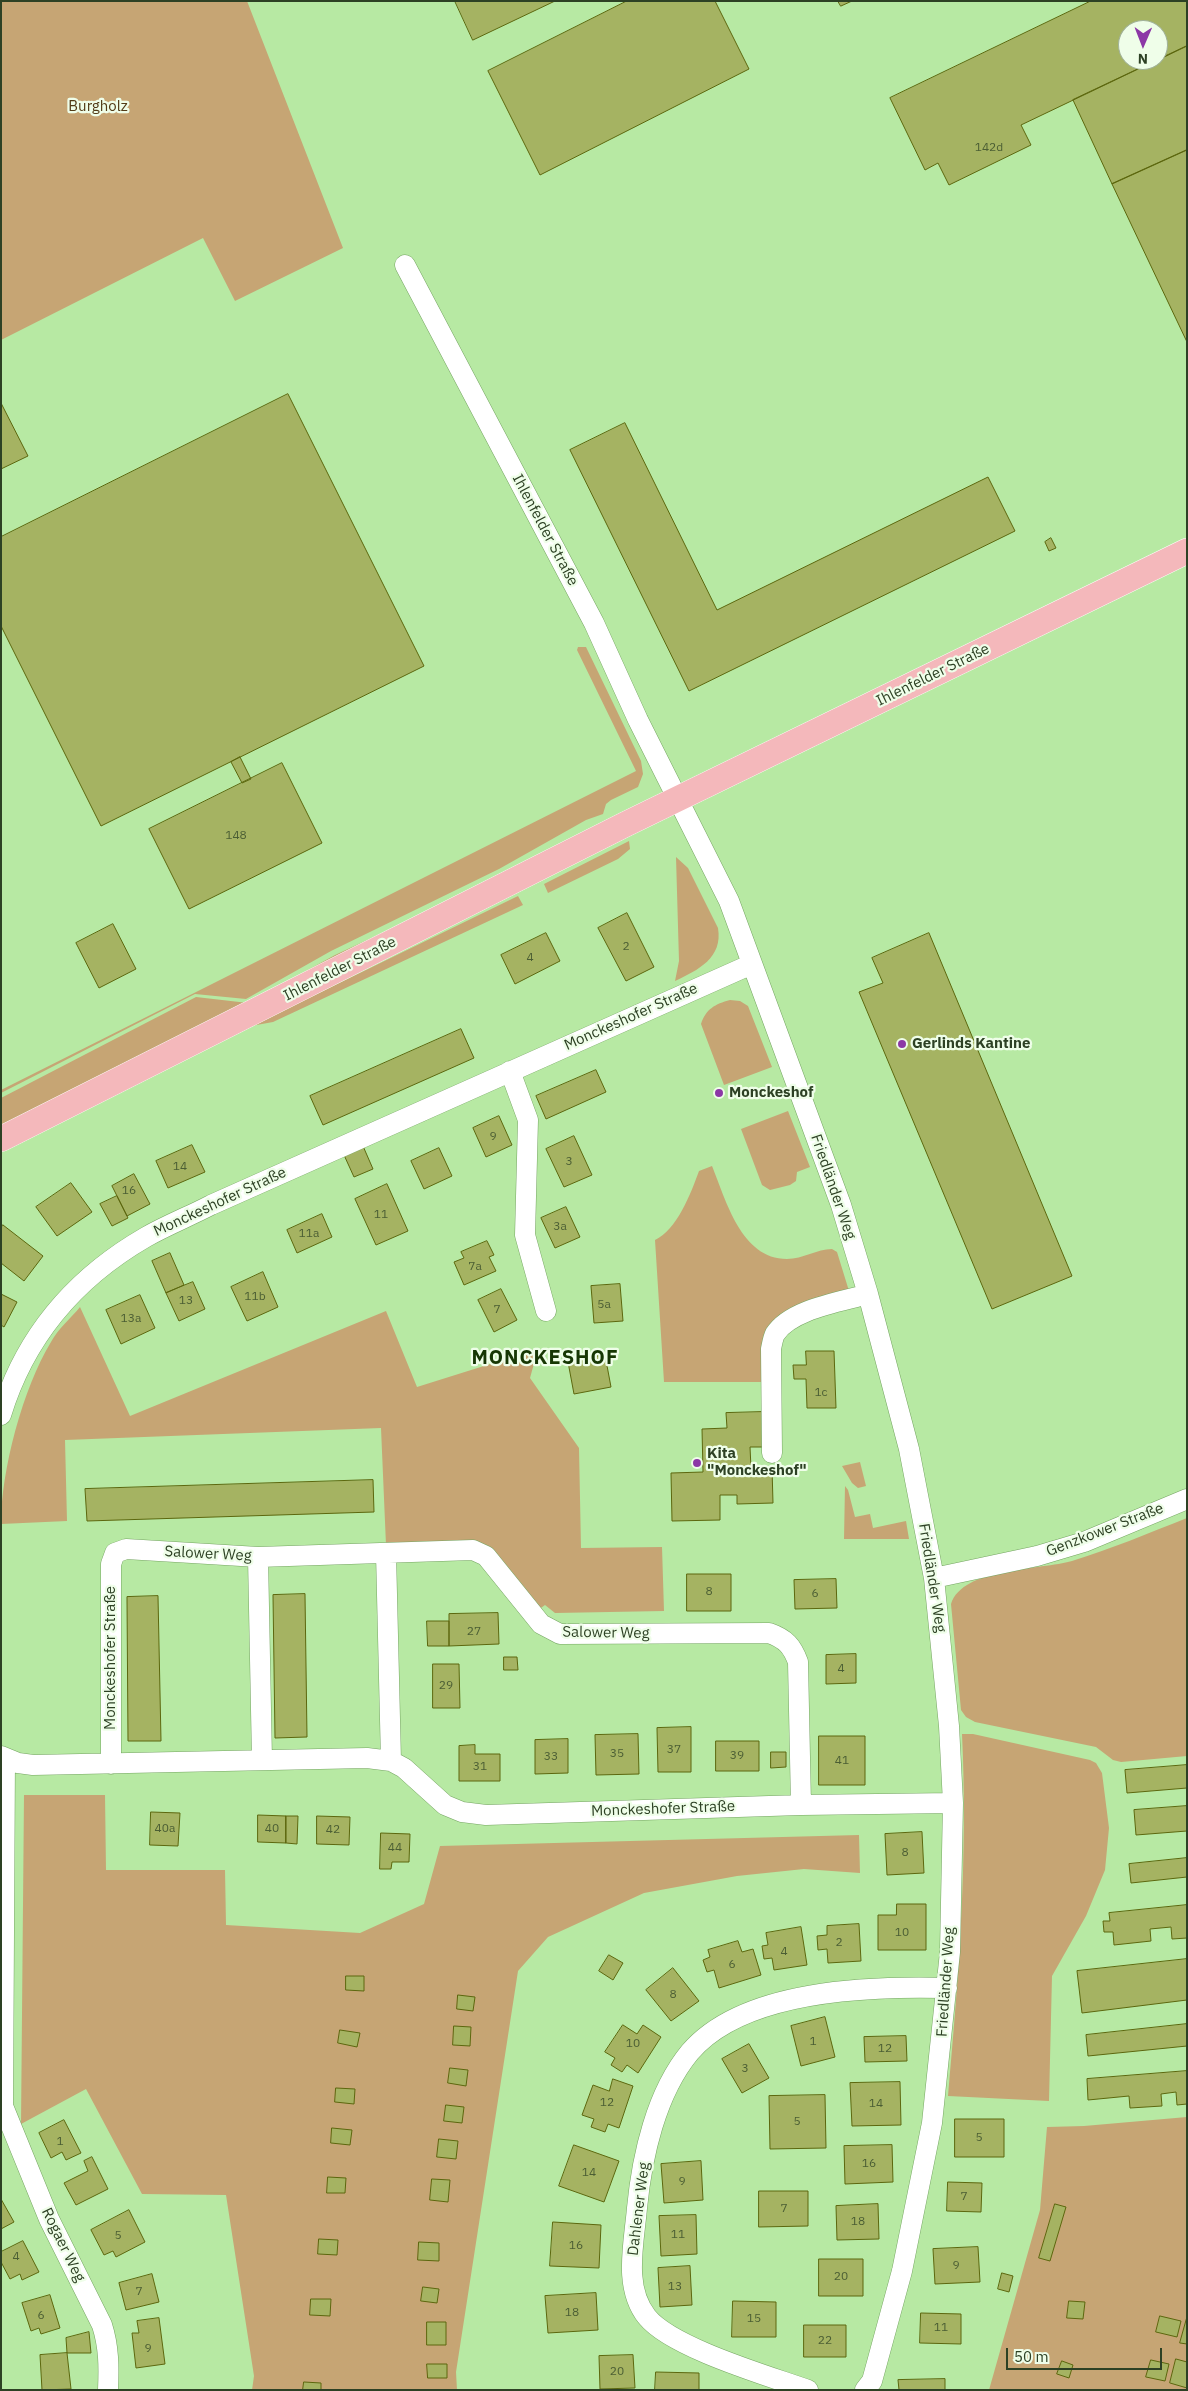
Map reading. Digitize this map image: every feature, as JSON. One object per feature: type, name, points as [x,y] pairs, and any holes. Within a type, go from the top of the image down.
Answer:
[{"type":"main road","name":"Ihlenfelder Straße","points":[[1,1139],[679,798],[1187,551]]},
{"type":"street","name":"Ihlenfelder Straße","points":[[405,265],[594,623],[638,720],[679,798]]},
{"type":"street","name":"Friedländer Weg","points":[[679,798],[729,901],[841,1205],[868,1294],[909,1448],[934,1578],[946,1689],[952,1803],[947,1988],[932,2123],[906,2252],[872,2380],[865,2390]]},
{"type":"street","name":"Monckeshofer Straße","points":[[1,1416],[19,1367],[41,1329],[91,1274],[147,1236],[211,1205],[752,964]]},
{"type":"street","points":[[510,1071],[528,1120],[525,1235],[546,1312]]},
{"type":"street","points":[[772,1453],[770,1349],[774,1335],[796,1315],[868,1294]]},
{"type":"street","name":"Genzkower Straße","points":[[934,1578],[1037,1556],[1084,1542],[1187,1499]]},
{"type":"street","name":"Salower Weg","points":[[114,1553],[126,1549],[258,1557],[480,1552],[486,1556],[541,1624],[560,1634],[769,1633],[783,1638],[793,1648],[798,1662],[801,1805]]},
{"type":"street","name":"Monckeshofer Straße","points":[[111,1764],[111,1564],[114,1553]]},
{"type":"street","points":[[386,1553],[391,1761]]},
{"type":"street","points":[[258,1557],[262,1760]]},
{"type":"street","name":"Monckeshofer Straße","points":[[2,2108],[3,1757],[33,1765],[368,1758],[391,1761],[404,1768],[445,1805],[462,1812],[486,1815],[801,1805],[952,1803]]},
{"type":"street","name":"Dahlener Weg","points":[[808,2390],[713,2356],[674,2336],[648,2318],[637,2302],[632,2284],[632,2258],[639,2182],[661,2103],[690,2052],[712,2032],[743,2016],[788,2000],[818,1994],[870,1989],[947,1988]]},
{"type":"street","name":"Rogaer Weg","points":[[2,2108],[49,2220],[102,2325],[108,2342],[110,2361],[108,2390]]},
{"type":"green space","name":"Burgholz","points":[[1,1],[247,1],[343,248],[235,301],[203,238],[1,340]]},
{"type":"green space","points":[[578,647],[586,647],[641,761],[643,774],[638,787],[611,800],[606,804],[603,814],[586,820],[499,869],[331,951],[246,999],[195,994],[1,1093],[1,1090],[636,771],[577,650]]},
{"type":"green space","points":[[629,841],[630,849],[618,859],[548,893],[544,884]]},
{"type":"green space","points":[[676,857],[688,868],[718,928],[719,938],[713,955],[707,962],[675,981],[679,961]]},
{"type":"green space","points":[[518,896],[523,905],[273,1022],[251,1026]]},
{"type":"green space","points":[[457,898],[1,1129],[1,1098],[196,997],[248,1003],[335,955]]},
{"type":"green space","points":[[730,1000],[740,1001],[748,1006],[772,1067],[724,1085],[701,1024],[706,1014],[712,1008]]},
{"type":"green space","points":[[788,1111],[810,1167],[797,1172],[796,1181],[790,1185],[770,1190],[762,1185],[741,1129]]},
{"type":"green space","points":[[712,1166],[730,1210],[747,1239],[758,1249],[771,1256],[787,1259],[832,1249],[837,1252],[849,1291],[762,1349],[761,1382],[664,1382],[655,1240],[663,1235],[676,1220],[699,1171]]},
{"type":"green space","points":[[80,1307],[130,1416],[386,1311],[417,1387],[538,1349],[530,1378],[579,1448],[581,1548],[662,1547],[664,1611],[555,1613],[545,1605],[538,1610],[492,1550],[386,1545],[381,1428],[65,1440],[67,1521],[1,1524],[9,1455],[31,1382],[54,1337]]},
{"type":"green space","points":[[860,1462],[866,1486],[858,1488],[852,1483],[842,1466]]},
{"type":"green space","points":[[845,1486],[848,1490],[855,1517],[870,1514],[873,1528],[906,1521],[909,1539],[844,1539]]},
{"type":"green space","points":[[1187,1518],[1187,1756],[1121,1762],[1113,1760],[1096,1747],[975,1722],[966,1717],[961,1710],[951,1604],[958,1592],[971,1583],[986,1577],[1004,1572],[1072,1561]]},
{"type":"green space","points":[[962,1734],[973,1734],[1090,1760],[1096,1763],[1102,1773],[1109,1828],[1105,1870],[1086,1916],[1052,1976],[1049,2101],[948,2096],[956,2005],[963,1870],[964,1779]]},
{"type":"green space","points":[[24,1795],[105,1795],[106,1870],[225,1870],[226,1925],[360,1933],[424,1904],[440,1846],[859,1835],[860,1873],[804,1869],[737,1876],[644,1893],[548,1937],[518,1971],[456,2372],[457,2390],[252,2390],[254,2376],[226,2195],[142,2194],[86,2089],[21,2124]]},
{"type":"green space","points":[[1187,2117],[1187,2390],[989,2390],[1040,2210],[1047,2127],[1084,2126]]},
{"type":"building","points":[[455,1],[555,1],[473,40]]},
{"type":"building","points":[[627,1],[715,1],[749,69],[540,175],[488,71]]},
{"type":"building","points":[[838,1],[852,1],[841,6]]},
{"type":"building","points":[[1091,1],[1187,1],[1187,46],[1168,55],[1168,20],[1118,20],[1118,70],[1136,70],[1021,125],[1031,145],[949,185],[938,163],[925,170],[890,98]]},
{"type":"building","points":[[1187,46],[1187,150],[1112,184],[1073,100],[1136,70],[1168,70],[1168,55]]},
{"type":"building","points":[[1187,150],[1187,342],[1112,184]]},
{"type":"building","points":[[288,394],[424,666],[101,826],[1,626],[1,537]]},
{"type":"building","points":[[1,403],[28,456],[1,469]]},
{"type":"building","points":[[625,423],[717,610],[988,477],[1015,531],[689,691],[570,450]]},
{"type":"building","points":[[1051,538],[1056,548],[1049,551],[1045,542]]},
{"type":"building","points":[[240,757],[251,779],[242,783],[231,762]]},
{"type":"building","points":[[282,763],[322,843],[189,909],[149,829]]},
{"type":"building","points":[[627,913],[654,967],[626,981],[598,928]]},
{"type":"building","points":[[113,924],[136,969],[99,988],[76,943]]},
{"type":"building","points":[[546,933],[560,961],[515,984],[501,955]]},
{"type":"building","points":[[929,933],[1072,1276],[992,1309],[859,992],[883,983],[872,958]]},
{"type":"building","points":[[461,1029],[474,1058],[323,1125],[310,1096]]},
{"type":"building","points":[[596,1070],[606,1092],[546,1119],[536,1096]]},
{"type":"building","points":[[499,1116],[512,1145],[486,1157],[473,1128]]},
{"type":"building","points":[[574,1136],[592,1175],[564,1187],[546,1149]]},
{"type":"building","points":[[192,1145],[205,1172],[168,1188],[156,1161]]},
{"type":"building","points":[[363,1146],[373,1169],[354,1177],[344,1155]]},
{"type":"building","points":[[439,1148],[452,1176],[424,1189],[411,1161]]},
{"type":"building","points":[[134,1174],[150,1204],[127,1216],[112,1186]]},
{"type":"building","points":[[71,1183],[92,1212],[57,1236],[36,1207]]},
{"type":"building","points":[[387,1184],[408,1231],[376,1245],[355,1199]]},
{"type":"building","points":[[117,1196],[128,1218],[112,1226],[100,1204]]},
{"type":"building","points":[[566,1207],[580,1237],[555,1248],[541,1218]]},
{"type":"building","points":[[322,1214],[332,1237],[297,1253],[287,1230]]},
{"type":"building","points":[[3,1225],[43,1256],[24,1281],[1,1263],[1,1228]]},
{"type":"building","points":[[487,1241],[494,1255],[489,1257],[496,1271],[464,1285],[454,1262],[464,1258],[461,1252]]},
{"type":"building","points":[[170,1253],[184,1285],[166,1293],[152,1261]]},
{"type":"building","points":[[263,1272],[278,1307],[247,1321],[231,1287]]},
{"type":"building","points":[[193,1282],[205,1309],[179,1321],[166,1293]]},
{"type":"building","points":[[620,1284],[623,1321],[594,1323],[591,1286]]},
{"type":"building","points":[[501,1289],[517,1320],[494,1332],[478,1300]]},
{"type":"building","points":[[1,1294],[17,1302],[4,1327],[1,1325]]},
{"type":"building","points":[[140,1295],[155,1328],[121,1344],[106,1310]]},
{"type":"building","points":[[806,1351],[834,1351],[836,1408],[807,1408],[806,1379],[794,1379],[793,1365],[806,1365]]},
{"type":"building","points":[[605,1355],[611,1387],[574,1394],[568,1362]]},
{"type":"building","points":[[762,1412],[763,1447],[750,1447],[751,1468],[772,1468],[773,1503],[737,1504],[737,1495],[720,1495],[720,1520],[672,1521],[671,1473],[703,1472],[702,1429],[727,1428],[726,1413]]},
{"type":"building","points":[[373,1480],[374,1512],[87,1521],[85,1489]]},
{"type":"building","points":[[687,1574],[731,1574],[731,1611],[687,1611]]},
{"type":"building","points":[[836,1579],[837,1608],[795,1609],[794,1580]]},
{"type":"building","points":[[305,1594],[307,1737],[275,1738],[273,1595]]},
{"type":"building","points":[[158,1596],[161,1741],[128,1741],[127,1597]]},
{"type":"building","points":[[498,1613],[499,1644],[449,1646],[449,1614]]},
{"type":"building","points":[[427,1621],[449,1621],[449,1646],[428,1646]]},
{"type":"building","points":[[856,1654],[856,1683],[826,1684],[826,1655]]},
{"type":"building","points":[[504,1657],[517,1657],[518,1670],[504,1670]]},
{"type":"building","points":[[433,1664],[459,1664],[460,1708],[433,1708]]},
{"type":"building","points":[[691,1727],[691,1772],[658,1772],[657,1728]]},
{"type":"building","points":[[638,1734],[639,1774],[596,1775],[595,1735]]},
{"type":"building","points":[[819,1736],[865,1736],[865,1785],[819,1785]]},
{"type":"building","points":[[568,1739],[568,1773],[535,1774],[535,1740]]},
{"type":"building","points":[[716,1741],[759,1741],[759,1771],[716,1771]]},
{"type":"building","points":[[475,1745],[475,1754],[500,1754],[500,1781],[459,1781],[459,1746]]},
{"type":"building","points":[[771,1752],[786,1752],[786,1767],[771,1768]]},
{"type":"building","points":[[1187,1765],[1187,1788],[1127,1793],[1125,1770]]},
{"type":"building","points":[[1187,1806],[1187,1831],[1136,1835],[1134,1810]]},
{"type":"building","points":[[151,1812],[180,1813],[178,1846],[150,1845]]},
{"type":"building","points":[[258,1815],[286,1816],[286,1843],[258,1842]]},
{"type":"building","points":[[286,1816],[298,1816],[297,1844],[286,1843]]},
{"type":"building","points":[[317,1816],[350,1817],[349,1845],[317,1844]]},
{"type":"building","points":[[922,1832],[924,1873],[887,1875],[885,1834]]},
{"type":"building","points":[[381,1833],[410,1834],[409,1862],[392,1862],[391,1869],[380,1869]]},
{"type":"building","points":[[1187,1858],[1187,1877],[1131,1883],[1129,1864]]},
{"type":"building","points":[[897,1904],[926,1904],[926,1950],[878,1950],[878,1915],[896,1915]]},
{"type":"building","points":[[1187,1905],[1187,1938],[1172,1939],[1171,1927],[1150,1929],[1151,1941],[1114,1945],[1113,1932],[1104,1932],[1103,1921],[1110,1921],[1109,1913]]},
{"type":"building","points":[[859,1924],[861,1961],[828,1963],[827,1949],[818,1950],[817,1936],[827,1935],[827,1926]]},
{"type":"building","points":[[801,1927],[807,1965],[774,1970],[772,1958],[764,1959],[762,1946],[768,1945],[766,1933]]},
{"type":"building","points":[[738,1941],[742,1952],[753,1949],[761,1975],[719,1988],[714,1970],[707,1972],[703,1960],[710,1957],[708,1950]]},
{"type":"building","points":[[609,1955],[623,1963],[613,1980],[599,1971]]},
{"type":"building","points":[[1187,1959],[1187,2000],[1082,2013],[1077,1971]]},
{"type":"building","points":[[673,1968],[699,2001],[671,2021],[646,1990]]},
{"type":"building","points":[[346,1976],[364,1976],[364,1991],[346,1990]]},
{"type":"building","points":[[458,1995],[475,1997],[473,2011],[457,2009]]},
{"type":"building","points":[[825,2017],[835,2057],[801,2066],[791,2026]]},
{"type":"building","points":[[1187,2024],[1187,2046],[1088,2056],[1086,2035]]},
{"type":"building","points":[[623,2025],[637,2034],[643,2025],[661,2037],[638,2073],[627,2065],[622,2072],[611,2065],[615,2058],[605,2052]]},
{"type":"building","points":[[454,2026],[471,2027],[470,2046],[453,2045]]},
{"type":"building","points":[[340,2030],[360,2033],[357,2047],[338,2043]]},
{"type":"building","points":[[906,2036],[907,2061],[865,2062],[864,2037]]},
{"type":"building","points":[[749,2044],[769,2078],[742,2093],[722,2059]]},
{"type":"building","points":[[450,2068],[468,2070],[466,2086],[448,2083]]},
{"type":"building","points":[[1187,2071],[1187,2104],[1177,2105],[1176,2092],[1161,2094],[1162,2106],[1130,2108],[1129,2096],[1088,2100],[1087,2079]]},
{"type":"building","points":[[613,2079],[633,2086],[619,2128],[608,2124],[605,2132],[591,2127],[594,2119],[582,2115],[593,2085],[609,2091]]},
{"type":"building","points":[[900,2082],[901,2125],[852,2126],[850,2083]]},
{"type":"building","points":[[336,2088],[355,2089],[354,2104],[335,2102]]},
{"type":"building","points":[[825,2095],[826,2148],[770,2149],[769,2096]]},
{"type":"building","points":[[446,2105],[464,2107],[462,2123],[444,2121]]},
{"type":"building","points":[[955,2119],[1004,2119],[1004,2157],[955,2157]]},
{"type":"building","points":[[64,2120],[81,2153],[66,2160],[62,2152],[51,2158],[39,2133]]},
{"type":"building","points":[[332,2128],[352,2130],[350,2145],[331,2143]]},
{"type":"building","points":[[439,2139],[458,2141],[456,2159],[437,2157]]},
{"type":"building","points":[[574,2145],[619,2161],[604,2202],[559,2186]]},
{"type":"building","points":[[892,2145],[893,2182],[845,2184],[844,2146]]},
{"type":"building","points":[[92,2157],[108,2189],[76,2205],[64,2183],[88,2171],[84,2161]]},
{"type":"building","points":[[701,2161],[703,2200],[664,2203],[661,2164]]},
{"type":"building","points":[[328,2177],[346,2178],[345,2193],[327,2193]]},
{"type":"building","points":[[432,2179],[450,2180],[448,2202],[430,2200]]},
{"type":"building","points":[[948,2182],[982,2183],[981,2212],[947,2211]]},
{"type":"building","points":[[759,2191],[808,2191],[808,2226],[759,2227]]},
{"type":"building","points":[[1,2199],[14,2222],[1,2229]]},
{"type":"building","points":[[878,2204],[879,2239],[837,2240],[836,2206]]},
{"type":"building","points":[[1055,2204],[1066,2207],[1050,2261],[1039,2258]]},
{"type":"building","points":[[129,2210],[145,2242],[116,2257],[113,2251],[104,2255],[91,2230]]},
{"type":"building","points":[[696,2215],[697,2254],[661,2256],[659,2216]]},
{"type":"building","points":[[553,2222],[601,2225],[599,2268],[550,2266]]},
{"type":"building","points":[[319,2239],[338,2240],[337,2255],[318,2254]]},
{"type":"building","points":[[23,2241],[39,2272],[22,2280],[20,2274],[10,2279],[1,2262],[1,2252]]},
{"type":"building","points":[[419,2242],[439,2243],[439,2261],[418,2260]]},
{"type":"building","points":[[978,2247],[980,2282],[935,2284],[933,2249]]},
{"type":"building","points":[[819,2259],[863,2259],[863,2296],[819,2296]]},
{"type":"building","points":[[690,2266],[692,2305],[660,2307],[658,2268]]},
{"type":"building","points":[[1002,2273],[1013,2276],[1009,2292],[998,2289]]},
{"type":"building","points":[[152,2274],[159,2302],[126,2310],[119,2283]]},
{"type":"building","points":[[423,2287],[439,2289],[437,2303],[421,2301]]},
{"type":"building","points":[[596,2293],[598,2330],[548,2333],[545,2296]]},
{"type":"building","points":[[50,2295],[60,2328],[41,2334],[39,2328],[31,2331],[22,2303]]},
{"type":"building","points":[[311,2299],[331,2299],[330,2316],[310,2315]]},
{"type":"building","points":[[733,2301],[776,2302],[776,2337],[732,2337]]},
{"type":"building","points":[[1069,2301],[1085,2302],[1083,2319],[1067,2318]]},
{"type":"building","points":[[921,2313],[961,2314],[961,2344],[920,2343]]},
{"type":"building","points":[[1160,2316],[1181,2321],[1177,2337],[1156,2332]]},
{"type":"building","points":[[1187,2317],[1187,2344],[1180,2343]]},
{"type":"building","points":[[159,2318],[165,2364],[136,2368],[132,2333],[139,2333],[137,2321]]},
{"type":"building","points":[[427,2322],[446,2322],[446,2345],[427,2345]]},
{"type":"building","points":[[804,2325],[846,2325],[846,2357],[804,2357]]},
{"type":"building","points":[[89,2332],[91,2353],[67,2353],[66,2338]]},
{"type":"building","points":[[67,2353],[71,2389],[42,2390],[40,2355]]},
{"type":"building","points":[[633,2355],[635,2388],[600,2389],[599,2356]]},
{"type":"building","points":[[1176,2359],[1187,2362],[1187,2388],[1170,2383]]},
{"type":"building","points":[[1151,2360],[1169,2364],[1165,2381],[1146,2377]]},
{"type":"building","points":[[1062,2361],[1073,2365],[1069,2378],[1057,2374]]},
{"type":"building","points":[[427,2364],[447,2364],[447,2378],[428,2378]]},
{"type":"building","points":[[656,2372],[699,2373],[699,2390],[655,2390]]},
{"type":"building","points":[[945,2379],[945,2390],[899,2390],[898,2380]]},
{"type":"building","points":[[304,2382],[321,2383],[321,2390],[303,2390]]},
{"type":"place","name":"Gerlinds Kantine","points":[[902,1044]]},
{"type":"place","name":"Monckeshof","points":[[719,1093]]},
{"type":"place","name":"Kita \"Monckeshof\"","points":[[697,1463]]},
{"type":"district","name":"MONCKESHOF","points":[[545,1358]]}]
